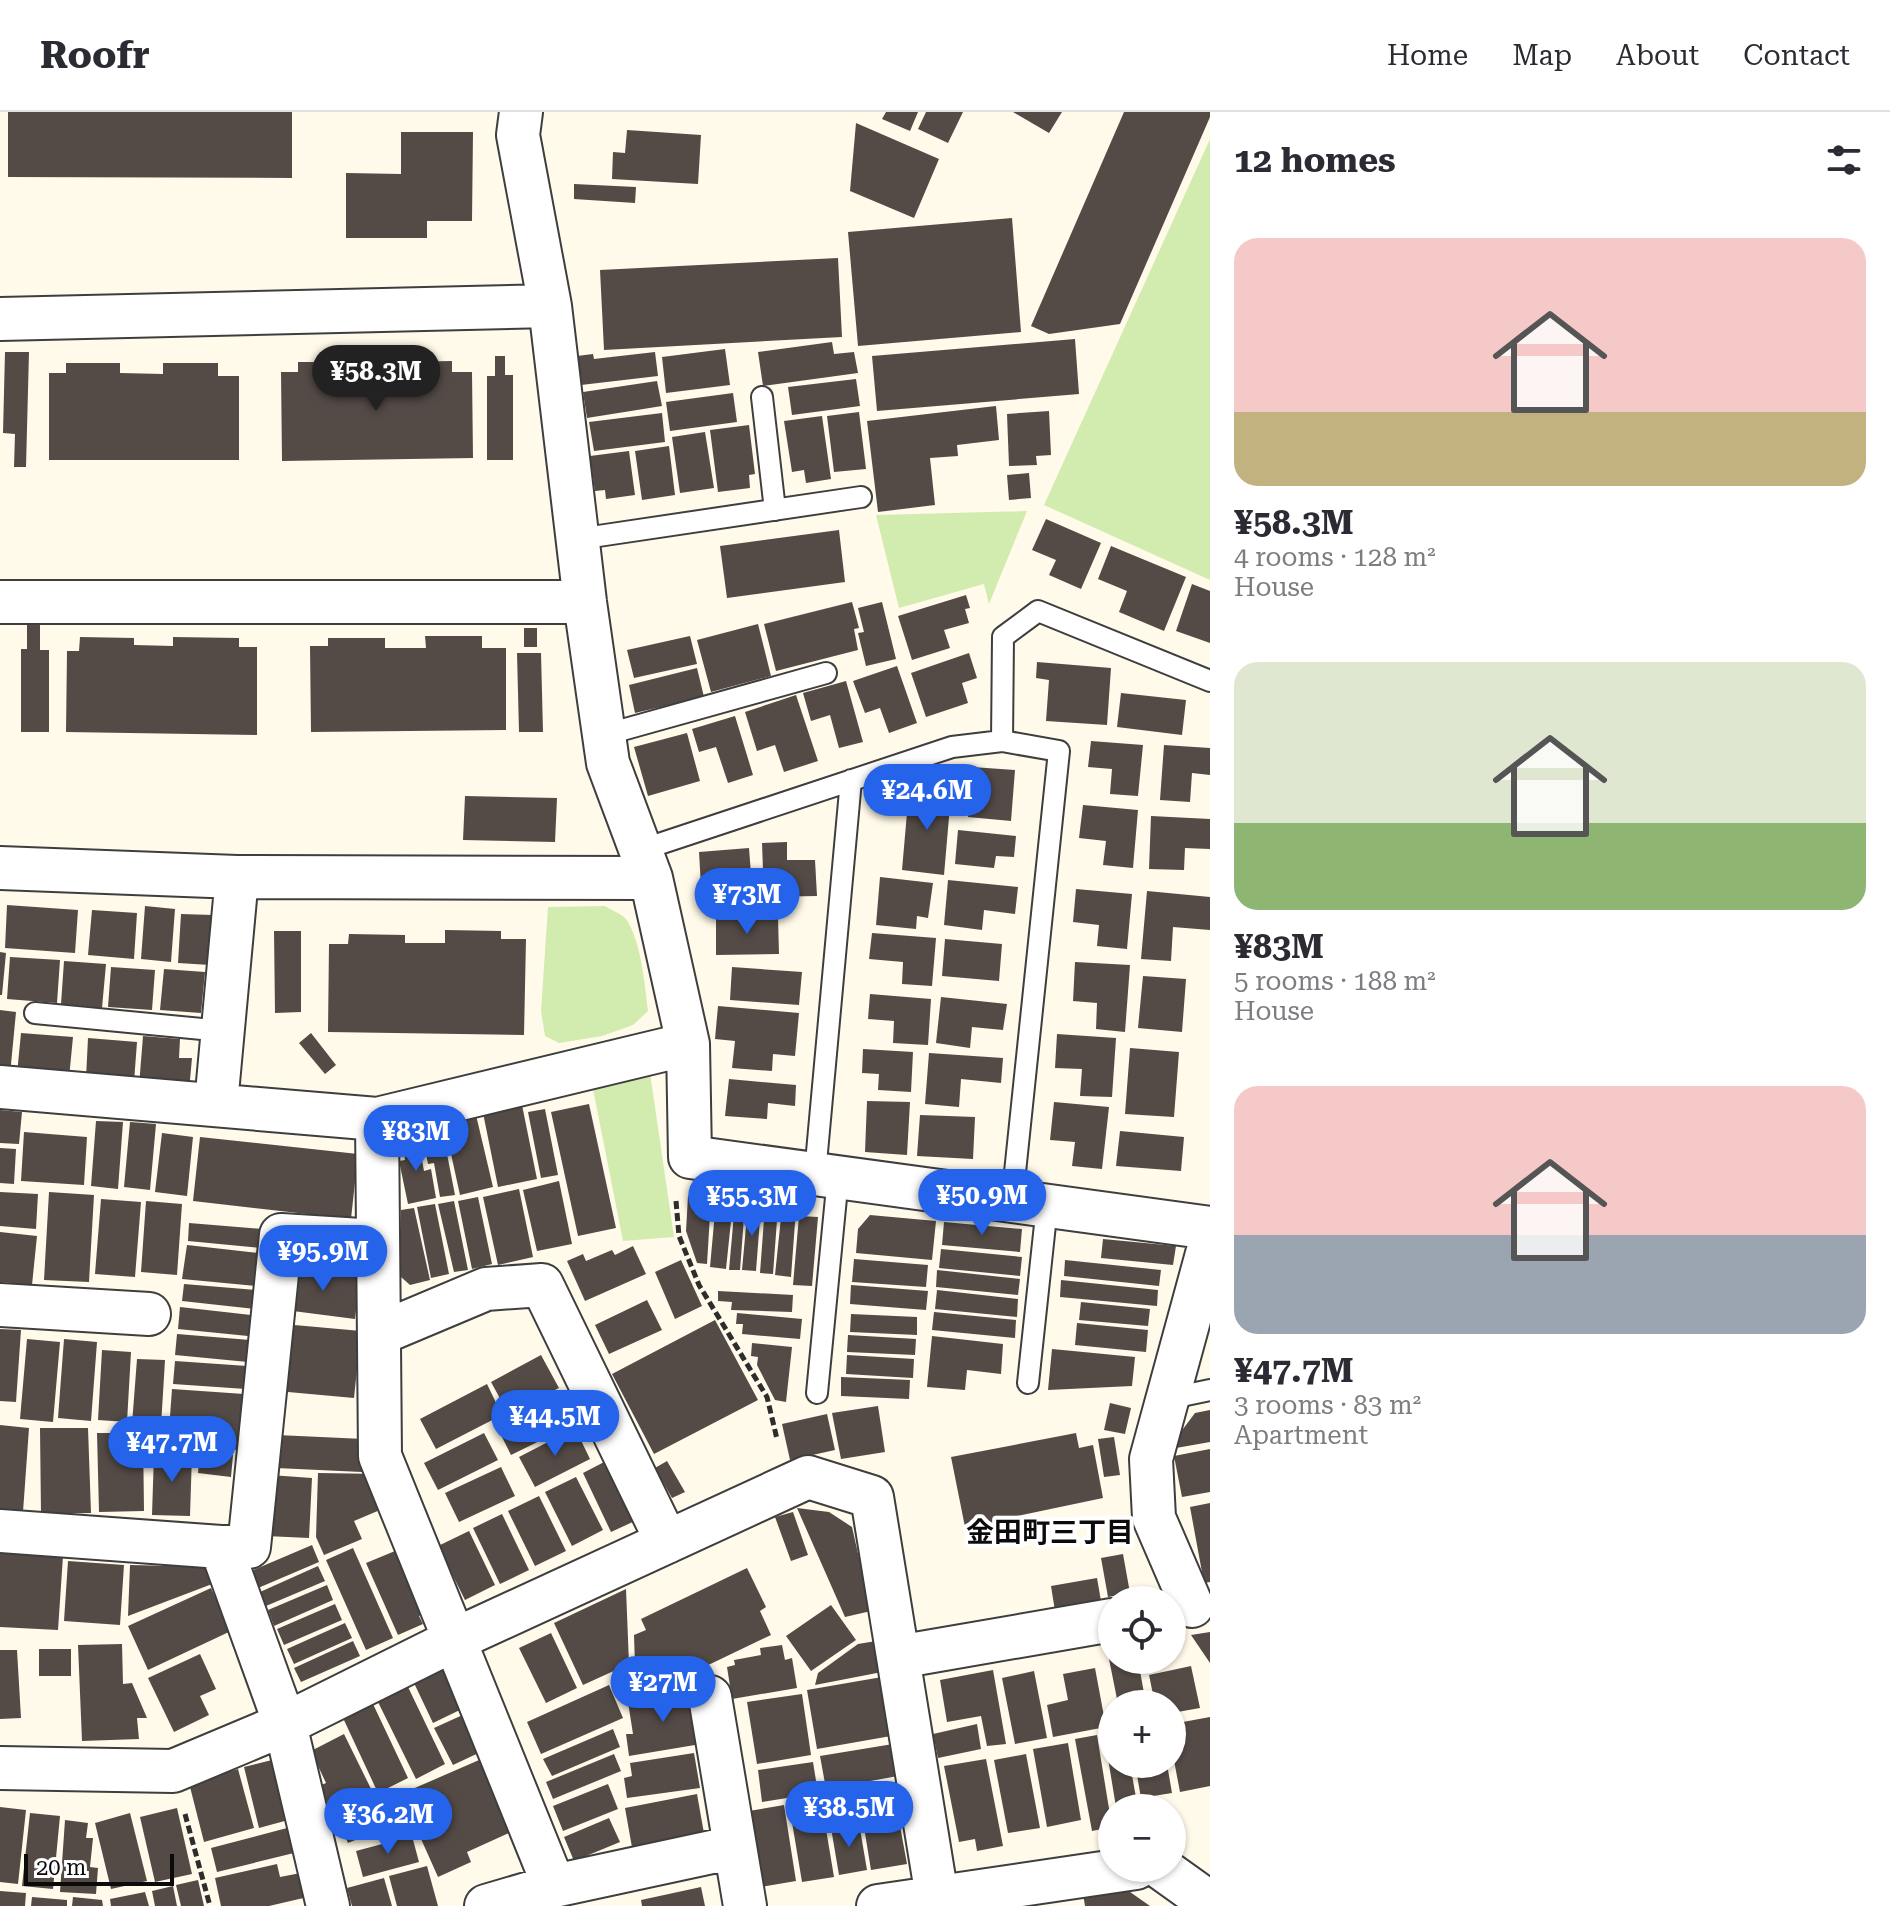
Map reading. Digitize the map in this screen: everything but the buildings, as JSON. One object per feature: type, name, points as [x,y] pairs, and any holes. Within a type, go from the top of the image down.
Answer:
[{"type":"street","points":[[521,112],[518,135],[550,306],[585,602],[608,763],[646,864],[688,1044],[690,1157],[1210,1228]]},
{"type":"street","points":[[0,319],[550,306]]},
{"type":"street","points":[[0,602],[585,602]]},
{"type":"street","points":[[0,868],[237,877],[646,864]]},
{"type":"street","points":[[216,1104],[237,877]]},
{"type":"street","points":[[0,1087],[377,1119],[688,1044]]},
{"type":"street","points":[[377,1119],[380,1456],[456,1639],[540,1895]]},
{"type":"street","points":[[0,1531],[249,1547],[281,1235],[377,1241]]},
{"type":"street","points":[[1191,1606],[1154,1518],[1151,1459],[1210,1243]]},
{"type":"street","points":[[379,1334],[486,1289],[542,1285],[667,1542]]},
{"type":"street","points":[[0,1305],[149,1314]]},
{"type":"street","points":[[0,1768],[173,1771],[285,1724],[456,1639],[808,1477],[872,1497],[937,1897]]},
{"type":"street","points":[[221,1547],[285,1724],[328,1906]]},
{"type":"street","points":[[898,1657],[1098,1622]]},
{"type":"street","points":[[710,1697],[745,1906]]},
{"type":"street","points":[[486,1906],[735,1847]]},
{"type":"street","points":[[878,1906],[1098,1874]]},
{"type":"street","points":[[1181,1882],[1210,1903]]},
{"type":"lane","points":[[762,397],[775,510]]},
{"type":"lane","points":[[578,539],[861,497]]},
{"type":"lane","points":[[1002,741],[1003,637],[1038,611],[1210,681]]},
{"type":"lane","points":[[604,735],[826,673]]},
{"type":"lane","points":[[646,864],[851,780],[952,747],[1002,741],[1059,751],[1030,1203],[1028,1383]]},
{"type":"lane","points":[[817,1393],[826,1176],[851,780]]},
{"type":"lane","points":[[35,1013],[223,1031]]},
{"type":"lane","points":[[1167,1399],[1210,1390]]},
{"type":"path","points":[[690,1157],[675,1187],[679,1236],[699,1285],[767,1397],[788,1487]]},
{"type":"path","points":[[173,1771],[210,1906]]},
{"type":"green space","points":[[1210,139],[1210,580],[1044,505]]},
{"type":"green space","points":[[1027,511],[989,604],[984,584],[899,608],[876,515]]},
{"type":"green space","points":[[605,906],[624,917],[631,928],[642,964],[648,1011],[633,1025],[602,1036],[559,1043],[545,1036],[541,1011],[548,907]]},
{"type":"green space","points":[[650,1073],[674,1237],[623,1241],[593,1089]]},
{"type":"district","name":"金田町三丁目","points":[[1050,1532]]}]
